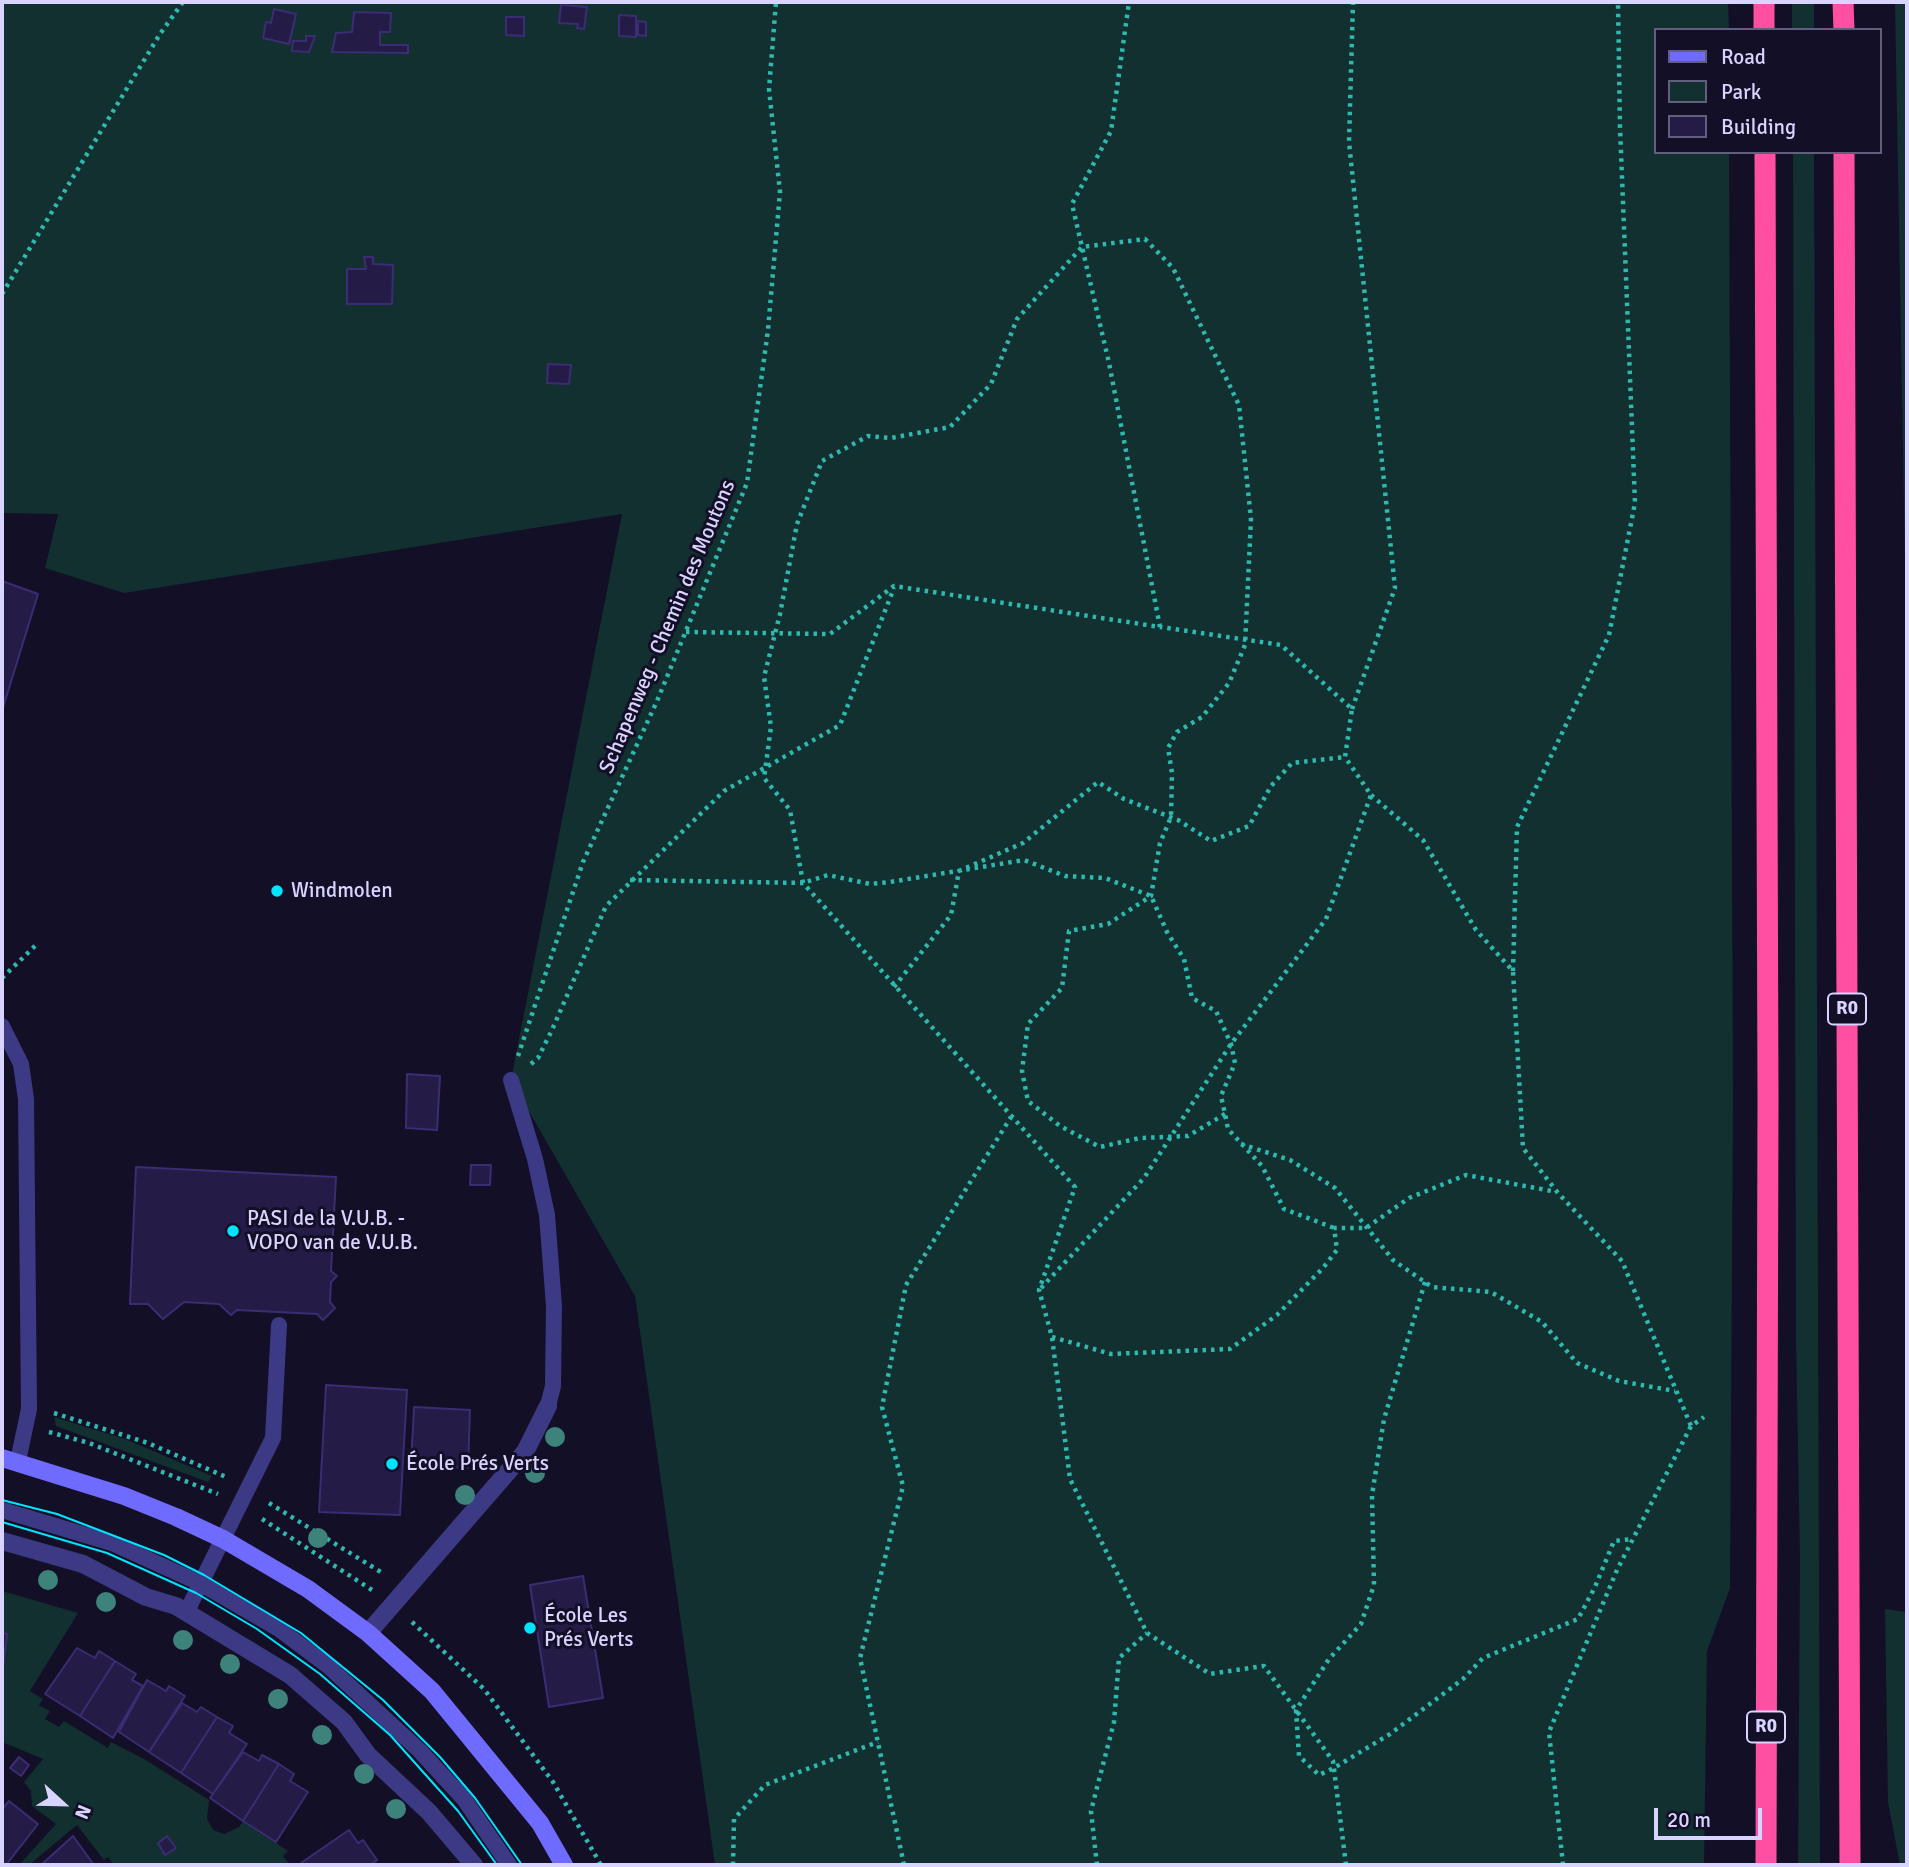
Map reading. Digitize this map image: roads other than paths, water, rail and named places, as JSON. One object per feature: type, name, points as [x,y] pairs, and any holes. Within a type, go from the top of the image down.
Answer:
[{"type":"highway","points":[[1764,2],[1764,28]]},
{"type":"highway","points":[[1843,2],[1844,28]]},
{"type":"highway","name":"R0","points":[[1765,154],[1768,1099],[1766,1865]]},
{"type":"highway","name":"R0","points":[[1844,154],[1850,1865]]},
{"type":"street","points":[[368,1633],[525,1452],[548,1406]]},
{"type":"street","points":[[10,1459],[124,1496],[223,1539],[277,1568],[368,1633],[432,1691],[463,1725],[540,1823],[564,1865]]},
{"type":"street","points":[[2,1541],[83,1564],[138,1592],[187,1611],[290,1675],[329,1707],[368,1755],[429,1812],[474,1865]]},
{"type":"lane","points":[[2,1026],[21,1064],[26,1099],[29,1409],[10,1459]]},
{"type":"lane","points":[[511,1080],[535,1160],[547,1215],[554,1306],[553,1386],[548,1406]]},
{"type":"lane","points":[[187,1611],[273,1438],[279,1325]]},
{"type":"lane","points":[[2,1510],[111,1544],[200,1583],[279,1629],[373,1705],[464,1800],[509,1865]]},
{"type":"tram line","points":[[2,1500],[57,1514],[164,1555],[204,1575],[301,1633],[383,1700],[440,1757],[475,1798],[522,1865]]},
{"type":"tram line","points":[[2,1522],[107,1553],[196,1593],[257,1629],[320,1674],[390,1735],[458,1811],[497,1865]]},
{"type":"place","name":"Windmolen","points":[[277,891]]},
{"type":"place","name":"PASI de la V.U.B. - VOPO van de V.U.B.","points":[[233,1231]]},
{"type":"place","name":"École Prés Verts","points":[[392,1464]]},
{"type":"place","name":"École Les Prés Verts","points":[[530,1628]]}]
